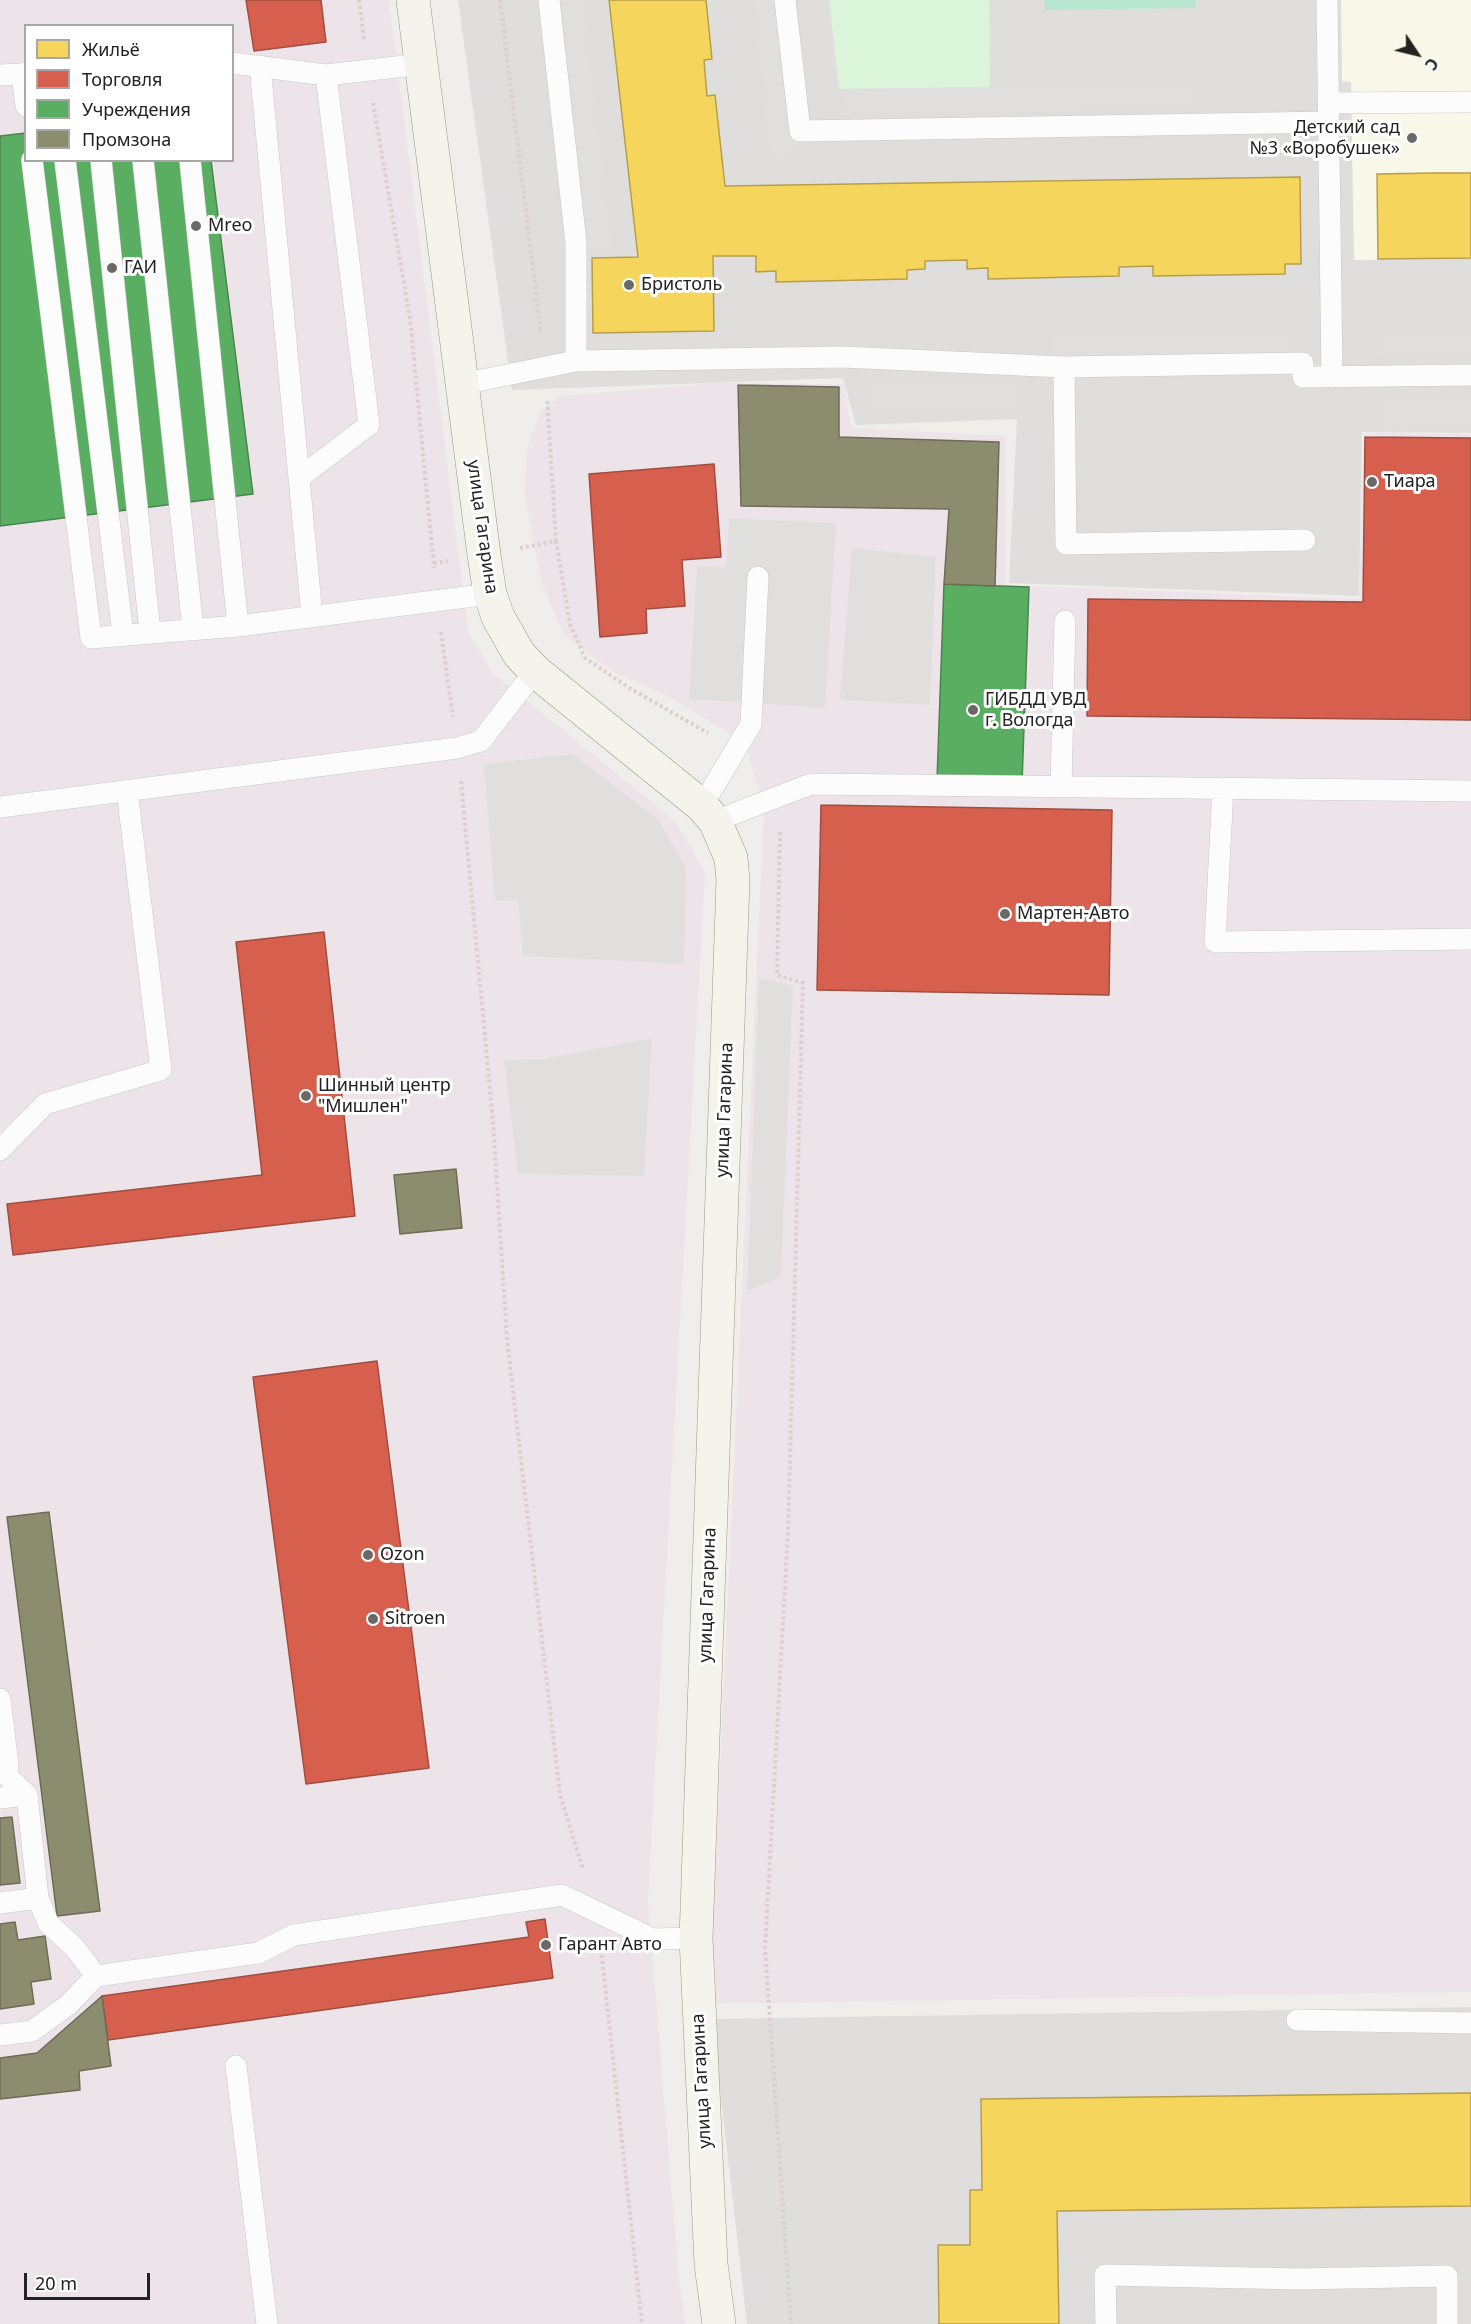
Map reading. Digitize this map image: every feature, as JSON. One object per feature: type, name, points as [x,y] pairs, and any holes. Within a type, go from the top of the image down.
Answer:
[{"type":"street","name":"улица Гагарина","points":[[413,0],[490,594],[508,636],[519,654],[535,671],[708,813],[731,858],[733,880],[696,1938],[711,2264],[719,2324]]},
{"type":"lane","points":[[549,0],[576,243],[576,361]]},
{"type":"lane","points":[[785,0],[800,131],[1329,113],[1471,102]]},
{"type":"lane","points":[[1327,0],[1332,377]]},
{"type":"lane","points":[[234,63],[326,75],[422,64]]},
{"type":"lane","points":[[260,66],[312,616]]},
{"type":"lane","points":[[0,75],[24,74]]},
{"type":"lane","points":[[299,478],[369,424],[326,75]]},
{"type":"lane","points":[[32,162],[91,638],[238,626],[490,594]]},
{"type":"lane","points":[[66,162],[123,635]]},
{"type":"lane","points":[[100,162],[150,632]]},
{"type":"lane","points":[[143,162],[193,629]]},
{"type":"lane","points":[[190,162],[238,626]]},
{"type":"lane","points":[[462,384],[576,361],[843,357],[1064,367],[1303,363],[1303,377],[1471,375]]},
{"type":"lane","points":[[1064,367],[1066,544],[1305,540]]},
{"type":"lane","points":[[708,813],[736,749],[751,724],[758,577]]},
{"type":"lane","points":[[1061,786],[1065,621]]},
{"type":"lane","points":[[0,807],[458,748],[482,741],[535,671]]},
{"type":"lane","points":[[708,813],[780,796],[811,784],[1471,791]]},
{"type":"lane","points":[[1223,788],[1215,942],[1471,939]]},
{"type":"lane","points":[[0,1150],[45,1104],[161,1070],[127,790]]},
{"type":"lane","points":[[0,1699],[9,1765],[7,1776],[27,1795],[38,1898],[48,1923],[75,1948],[96,1976]]},
{"type":"lane","points":[[0,1798],[27,1795]]},
{"type":"lane","points":[[0,2035],[32,2031],[68,2006],[96,1976],[258,1953],[294,1935],[562,1895],[653,1939],[696,1938]]},
{"type":"lane","points":[[0,1903],[38,1898]]},
{"type":"lane","points":[[1297,2020],[1471,2023]]},
{"type":"lane","points":[[236,2066],[267,2324]]},
{"type":"lane","points":[[1106,2324],[1105,2275],[1300,2279],[1447,2276],[1447,2324]]},
{"type":"path","points":[[359,0],[367,71],[410,318],[436,602],[458,748],[493,1122],[507,1339],[560,1795],[596,1911],[642,2324]]},
{"type":"path","points":[[500,0],[545,368],[555,541],[570,624],[585,658],[631,689],[736,749]]},
{"type":"path","points":[[434,563],[555,541]]},
{"type":"path","points":[[780,796],[777,975],[803,982],[788,1532],[765,1948],[790,2324]]},
{"type":"shaded area","points":[[0,0],[389,0],[468,631],[492,672],[676,822],[705,873],[648,1901],[679,2279],[685,2324],[0,2324]]},
{"type":"shaded area","points":[[458,0],[1471,0],[1471,433],[1362,432],[1359,596],[1009,583],[1017,419],[856,425],[843,378],[512,390]]},
{"type":"shaded area","points":[[555,0],[583,0],[611,247],[583,250]]},
{"type":"shaded area","points":[[753,0],[779,0],[797,156],[771,159]]},
{"type":"shaded area","name":"Детский сад №3 «Воробушек»","points":[[1341,0],[1471,0],[1471,173],[1434,173],[1435,259],[1354,260],[1351,82],[1342,81]]},
{"type":"shaded area","points":[[1193,84],[1193,108],[847,113],[846,89]]},
{"type":"shaded area","points":[[1289,331],[1289,352],[1054,356],[1054,334]]},
{"type":"shaded area","points":[[1471,331],[1471,356],[1379,357],[1379,333]]},
{"type":"shaded area","points":[[1016,381],[1016,409],[868,411],[867,383]]},
{"type":"shaded area","points":[[718,383],[844,384],[851,428],[1006,436],[1006,585],[1359,599],[1364,433],[1471,434],[1471,1992],[709,2004],[764,808],[745,743],[671,698],[610,670],[563,634],[541,581],[525,496],[526,451],[540,411],[560,396]]},
{"type":"shaded area","points":[[1471,400],[1471,429],[1380,430],[1380,402]]},
{"type":"shaded area","points":[[729,518],[836,523],[825,708],[689,699],[697,566],[726,567]]},
{"type":"shaded area","points":[[852,548],[936,557],[930,705],[840,700]]},
{"type":"shaded area","points":[[573,754],[657,819],[686,867],[684,964],[523,956],[518,900],[495,901],[484,764]]},
{"type":"shaded area","points":[[759,978],[793,986],[781,1277],[747,1291]]},
{"type":"shaded area","points":[[652,1038],[644,1176],[518,1174],[504,1060],[544,1059]]},
{"type":"shaded area","points":[[1471,2007],[1471,2324],[747,2324],[712,2019]]},
{"type":"green space","points":[[829,0],[989,0],[990,87],[839,89]]},
{"type":"green space","points":[[1045,0],[1195,0],[1195,8],[1045,10]]},
{"type":"building: Жильё","points":[[609,0],[706,0],[712,59],[704,60],[707,96],[715,95],[725,186],[1300,177],[1301,264],[1285,264],[1285,274],[1153,276],[1153,266],[1119,267],[1119,276],[988,279],[988,268],[967,269],[967,260],[925,261],[925,269],[907,270],[907,279],[776,282],[776,271],[756,272],[756,256],[713,256],[714,331],[593,333],[592,258],[638,257]]},
{"type":"building: Жильё","points":[[1471,173],[1471,258],[1378,259],[1377,174]]},
{"type":"building: Жильё","points":[[1471,2093],[1471,2206],[1057,2211],[1059,2324],[939,2324],[938,2245],[970,2245],[970,2190],[982,2190],[981,2099]]},
{"type":"building: Торговля","points":[[246,0],[321,0],[326,42],[254,51]]},
{"type":"building: Торговля","points":[[1365,437],[1471,438],[1471,720],[1087,716],[1088,599],[1363,602]]},
{"type":"building: Торговля","points":[[714,464],[721,557],[682,560],[685,606],[646,609],[647,633],[600,637],[589,474]]},
{"type":"building: Торговля","points":[[821,805],[1112,810],[1109,995],[817,990]]},
{"type":"building: Торговля","points":[[324,932],[355,1216],[13,1255],[7,1204],[262,1175],[236,942]]},
{"type":"building: Торговля","points":[[377,1361],[429,1768],[306,1784],[253,1377]]},
{"type":"building: Торговля","points":[[545,1919],[553,1978],[108,2040],[102,1996],[529,1937],[526,1922]]},
{"type":"building: Учреждения","name":"ГАИ","points":[[24,133],[24,162],[211,162],[253,494],[0,526],[0,136]]},
{"type":"building: Учреждения","points":[[944,584],[1029,587],[1022,783],[937,780]]},
{"type":"building: Промзона","points":[[738,385],[839,387],[839,437],[999,442],[995,586],[944,584],[949,509],[741,506]]},
{"type":"building: Промзона","points":[[456,1169],[462,1228],[400,1234],[394,1175]]},
{"type":"building: Промзона","points":[[49,1512],[100,1911],[57,1916],[7,1517]]},
{"type":"building: Промзона","points":[[12,1817],[20,1883],[0,1885],[0,1818]]},
{"type":"building: Промзона","points":[[15,1922],[18,1940],[45,1936],[51,1979],[31,1982],[34,2004],[0,2009],[0,1924]]},
{"type":"building: Промзона","points":[[102,1996],[111,2066],[79,2071],[80,2090],[0,2099],[0,2058],[37,2053]]},
{"type":"place","name":"Детский сад №3 «Воробушек»","points":[[1412,138]]},
{"type":"place","name":"Mreo","points":[[196,226]]},
{"type":"place","name":"ГАИ","points":[[112,268]]},
{"type":"place","name":"Бристоль","points":[[629,285]]},
{"type":"place","name":"Тиара","points":[[1372,482]]},
{"type":"place","name":"ГИБДД УВД г. Вологда","points":[[973,710]]},
{"type":"place","name":"Мартен-Авто","points":[[1005,914]]},
{"type":"place","name":"Шинный центр \"Мишлен\"","points":[[306,1096]]},
{"type":"place","name":"Ozon","points":[[368,1555]]},
{"type":"place","name":"Sitroen","points":[[373,1619]]},
{"type":"place","name":"Гарант Авто","points":[[546,1945]]}]
